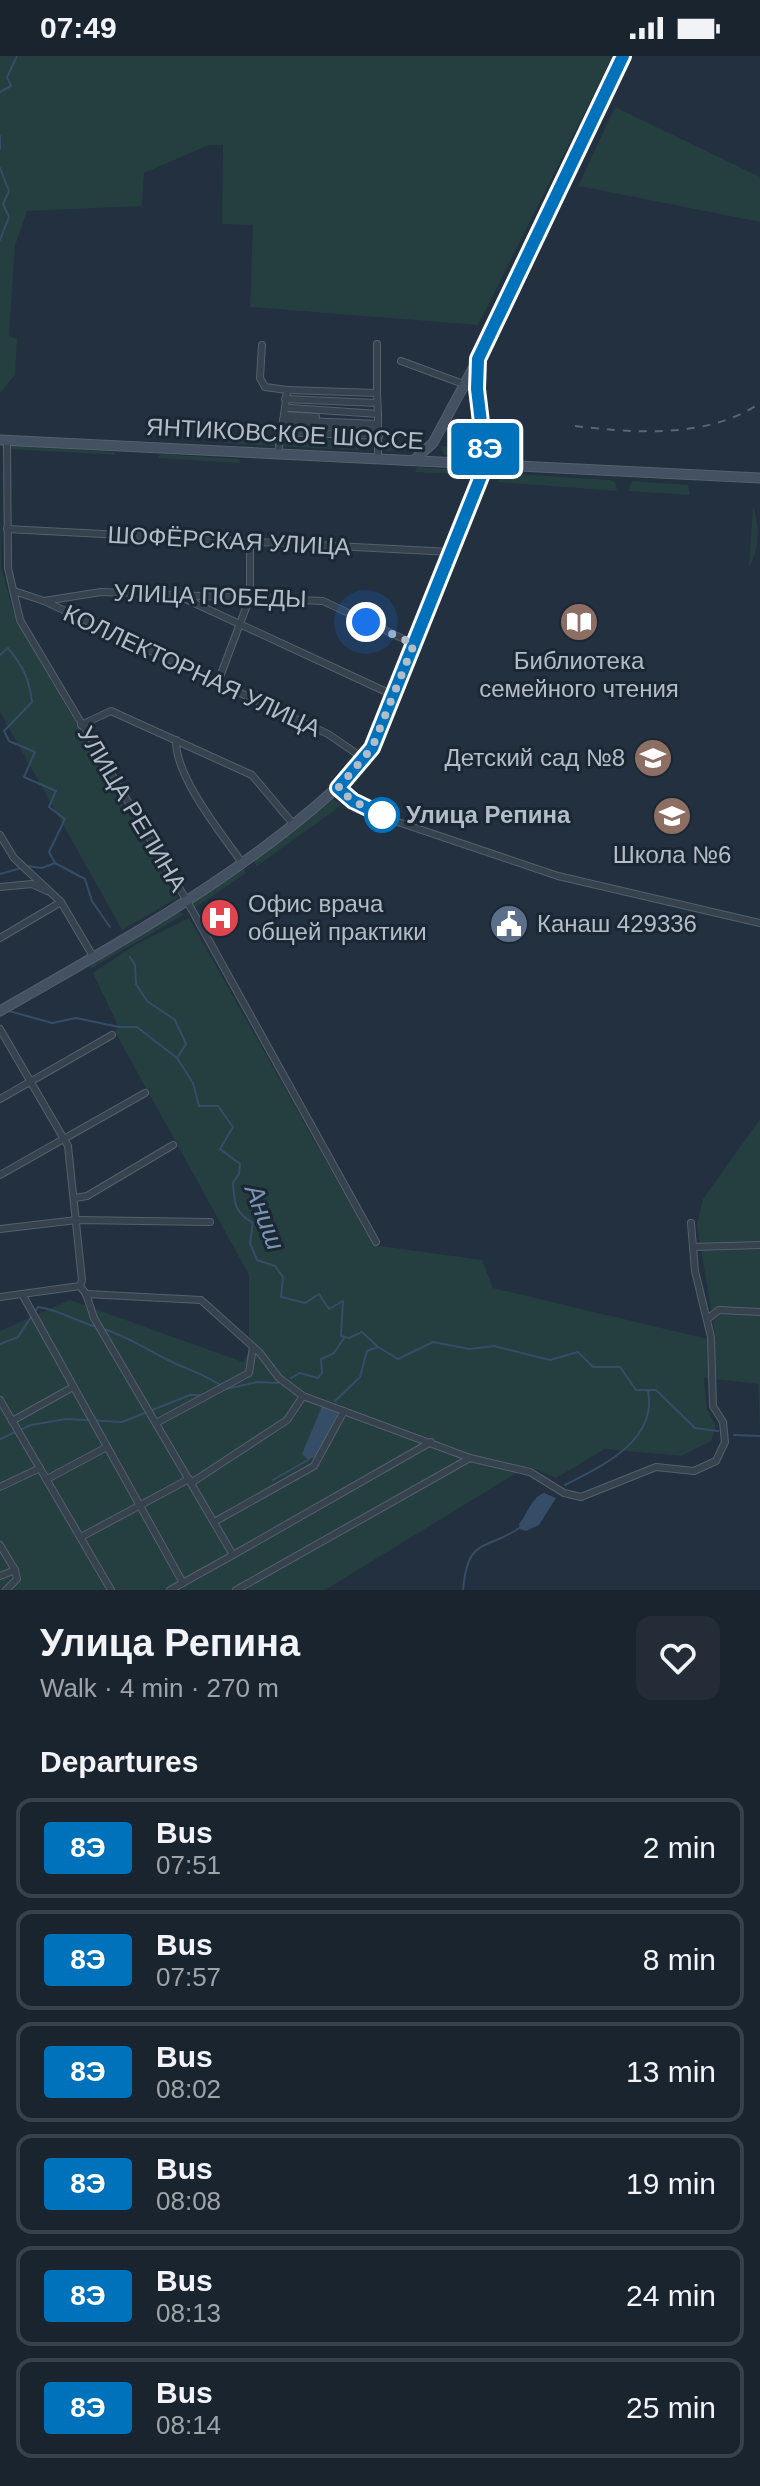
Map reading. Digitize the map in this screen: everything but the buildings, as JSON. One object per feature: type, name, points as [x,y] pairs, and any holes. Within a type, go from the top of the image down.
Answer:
[{"type":"street","points":[[414,460],[433,443],[478,359],[623,56]]},
{"type":"street","points":[[285,399],[332,391],[377,344]]},
{"type":"street","points":[[262,345],[260,378],[265,387],[332,391],[377,403]]},
{"type":"street","points":[[0,1011],[94,958],[243,864],[338,788],[366,760],[486,464],[477,389],[478,359]]},
{"type":"street","points":[[401,361],[477,389]]},
{"type":"street","points":[[332,391],[358,413]]},
{"type":"street","points":[[332,391],[358,413]]},
{"type":"street","points":[[329,427],[337,414],[332,391]]},
{"type":"street","points":[[329,427],[332,391]]},
{"type":"street","points":[[329,427],[332,391]]},
{"type":"street","points":[[329,427],[332,391]]},
{"type":"street","points":[[329,427],[332,391]]},
{"type":"street","points":[[329,427],[332,391]]},
{"type":"street","points":[[329,427],[332,391]]},
{"type":"street","points":[[329,427],[332,391]]},
{"type":"street","points":[[329,427],[332,391]]},
{"type":"street","points":[[329,427],[332,391]]},
{"type":"street","points":[[329,427],[332,391]]},
{"type":"street","points":[[285,399],[377,403]]},
{"type":"street","points":[[285,399],[378,458]]},
{"type":"street","points":[[278,453],[377,403]]},
{"type":"street","points":[[337,414],[358,413]]},
{"type":"street","points":[[329,427],[358,413]]},
{"type":"street","points":[[329,427],[358,413]]},
{"type":"street","points":[[329,427],[358,413]]},
{"type":"street","points":[[329,427],[337,414]]},
{"type":"street","points":[[329,427],[337,414]]},
{"type":"street","points":[[329,427],[337,414]]},
{"type":"street","points":[[443,425],[460,423],[483,430]]},
{"type":"street","name":"ЯНТИКОВСКОЕ ШОССЕ","points":[[3,440],[760,478]]},
{"type":"street","name":"УЛИЦА РЕПИНА","points":[[3,440],[8,568],[20,620],[187,901],[376,1242]]},
{"type":"street","points":[[433,443],[438,461]]},
{"type":"street","name":"ШОФЁРСКАЯ УЛИЦА","points":[[7,529],[451,552]]},
{"type":"street","points":[[218,682],[250,597],[250,542]]},
{"type":"street","name":"КОЛЛЕКТОРНАЯ УЛИЦА","points":[[14,591],[44,601],[328,734],[366,760]]},
{"type":"street","name":"УЛИЦА ПОБЕДЫ","points":[[44,601],[101,592],[323,601],[414,644]]},
{"type":"street","points":[[174,594],[393,695]]},
{"type":"street","points":[[81,725],[111,711],[252,775],[294,825]]},
{"type":"street","points":[[176,740],[178,759],[204,807],[243,864]]},
{"type":"street","points":[[338,788],[353,801],[395,821],[558,876],[635,897],[760,923]]},
{"type":"street","points":[[0,835],[14,858],[61,902],[94,958]]},
{"type":"street","points":[[0,887],[32,884],[52,893]]},
{"type":"street","points":[[0,938],[61,902]]},
{"type":"street","points":[[0,1029],[33,1080],[64,1138],[75,1198],[80,1286]]},
{"type":"street","points":[[0,1099],[112,1035]]},
{"type":"street","points":[[0,1175],[145,1093]]},
{"type":"street","points":[[75,1198],[87,1196],[173,1145]]},
{"type":"street","points":[[0,1229],[77,1220],[210,1222]]},
{"type":"street","points":[[86,1294],[201,1300],[253,1347],[279,1378],[303,1396],[470,1458],[530,1472],[564,1493],[581,1497],[656,1467],[694,1471],[716,1461],[725,1442],[724,1427],[713,1406],[714,1357],[691,1223]]},
{"type":"street","points":[[693,1247],[760,1245]]},
{"type":"street","points":[[80,1286],[94,1318],[233,1555]]},
{"type":"street","points":[[0,1297],[80,1286]]},
{"type":"street","points":[[22,1294],[183,1583]]},
{"type":"street","points":[[707,1319],[719,1310],[760,1312]]},
{"type":"street","points":[[156,1423],[249,1373],[253,1347]]},
{"type":"street","points":[[12,1421],[73,1387]]},
{"type":"street","points":[[81,1537],[190,1481],[287,1420],[303,1396]]},
{"type":"street","points":[[0,1400],[111,1590]]},
{"type":"street","points":[[214,1522],[314,1466],[344,1411]]},
{"type":"street","points":[[170,1590],[431,1442]]},
{"type":"street","points":[[47,1479],[107,1447]]},
{"type":"street","points":[[236,1590],[470,1458]]},
{"type":"street","points":[[0,1487],[40,1468]]},
{"type":"street","points":[[0,1545],[17,1579],[6,1590]]},
{"type":"street","points":[[0,1576],[15,1570]]},
{"type":"green space","points":[[0,56],[613,56],[478,325],[250,307],[253,225],[222,224],[223,145],[209,145],[144,173],[142,206],[27,211],[15,246],[9,336],[17,339],[15,375],[0,393]]},
{"type":"green space","points":[[617,84],[620,85],[569,188]]},
{"type":"green space","points":[[615,107],[760,177],[760,222],[578,186]]},
{"type":"green space","points":[[546,231],[550,232],[509,310],[506,309]]},
{"type":"green space","points":[[217,435],[360,441],[359,450],[339,449],[339,446],[331,449],[225,443]]},
{"type":"green space","points":[[380,442],[426,444],[421,451],[380,451]]},
{"type":"green space","points":[[10,445],[114,452],[116,455],[9,449]]},
{"type":"green space","points":[[440,446],[479,448],[470,456],[444,455]]},
{"type":"green space","points":[[160,454],[239,459],[240,463],[158,458]]},
{"type":"green space","points":[[417,467],[471,471],[474,475],[415,472]]},
{"type":"green space","points":[[502,473],[610,480],[615,482],[617,491],[498,482]]},
{"type":"green space","points":[[486,481],[446,586],[441,584]]},
{"type":"green space","points":[[632,481],[688,485],[690,495],[628,491]]},
{"type":"green space","points":[[0,486],[1,567],[15,618],[177,898],[122,930],[0,712]]},
{"type":"green space","points":[[753,506],[758,537],[749,567]]},
{"type":"green space","points":[[435,599],[439,600],[381,748],[376,746]]},
{"type":"green space","points":[[333,799],[342,805],[257,866],[253,861]]},
{"type":"green space","points":[[243,868],[246,873],[193,909],[191,903]]},
{"type":"green space","points":[[177,912],[185,914],[90,969],[91,965]]},
{"type":"green space","points":[[189,918],[373,1245],[482,1260],[493,1288],[716,1341],[697,1224],[703,1199],[760,1119],[760,1429],[758,1384],[704,1378],[707,1410],[716,1426],[711,1441],[681,1456],[605,1449],[556,1478],[528,1466],[325,1590],[0,1590],[0,1331],[70,1300],[243,1362],[249,1351],[249,1275],[115,1032],[118,1026],[93,973],[135,945]]},
{"type":"water","points":[[322,1406],[339,1412],[316,1456],[308,1460],[302,1454]]},
{"type":"water","points":[[544,1493],[556,1498],[539,1525],[526,1531],[520,1529],[519,1524],[533,1502]]},
{"type":"waterway","name":"Аниш","points":[[0,92],[11,86],[7,77],[17,56]]},
{"type":"waterway","name":"Аниш","points":[[0,136],[0,149]]},
{"type":"waterway","name":"Аниш","points":[[0,168],[9,191],[3,204],[9,217],[0,240]]},
{"type":"waterway","name":"Аниш","points":[[0,655],[8,648],[18,661],[27,679],[32,702],[4,731],[9,741],[35,752],[24,777],[56,791],[49,807],[65,819],[49,852],[55,863],[85,879],[92,901],[110,927]]},
{"type":"waterway","points":[[27,866],[42,868],[55,863]]},
{"type":"waterway","points":[[0,874],[21,868]]},
{"type":"waterway","name":"Аниш","points":[[130,957],[135,965],[136,984],[147,1001],[175,1020],[186,1044],[177,1058],[193,1083],[199,1106],[218,1106],[233,1127],[220,1149],[240,1164],[239,1174],[233,1183],[235,1202],[242,1215],[253,1223],[250,1243],[257,1260],[275,1266],[283,1277],[281,1297],[305,1303],[319,1294],[329,1309],[343,1301],[341,1336],[349,1338],[362,1332],[378,1347],[398,1359],[433,1342],[469,1349],[494,1346],[550,1360],[578,1352],[593,1367],[620,1367],[636,1390],[656,1390],[695,1428],[718,1431]]},
{"type":"waterway","points":[[9,1011],[52,1023],[76,1018],[119,1027],[137,1027],[177,1058]]},
{"type":"waterway","points":[[35,1312],[38,1307],[46,1308],[97,1327]]},
{"type":"waterway","points":[[0,1344],[18,1337],[31,1317]]},
{"type":"waterway","points":[[103,1329],[205,1376],[226,1389],[257,1382],[278,1383]]},
{"type":"waterway","points":[[291,1378],[300,1373],[318,1378],[322,1373],[321,1359],[334,1353],[344,1338]]},
{"type":"waterway","points":[[335,1401],[360,1377],[367,1351],[378,1347]]},
{"type":"waterway","points":[[565,1485],[610,1460],[636,1437],[649,1408],[648,1390]]},
{"type":"waterway","points":[[0,1439],[31,1425],[66,1419],[122,1422],[190,1395],[201,1395]]},
{"type":"waterway","name":"Аниш","points":[[734,1435],[760,1436]]},
{"type":"waterway","points":[[273,1480],[308,1460]]},
{"type":"waterway","points":[[463,1590],[465,1573],[474,1553],[521,1527]]},
{"type":"railway","points":[[575,426],[670,431],[717,423],[760,403]]},
{"type":"bus line","name":"8Э","points":[[382,815],[353,801],[338,788],[366,760],[372,748],[486,464],[477,389],[478,359],[623,56]]},
{"type":"place","name":"Библиотека семейного чтения","points":[[579,622]]},
{"type":"place","name":"Детский сад №8","points":[[653,758]]},
{"type":"place","name":"Улица Репина","points":[[382,815]]},
{"type":"place","name":"Школа №6","points":[[672,816]]},
{"type":"place","name":"Офис врача общей практики","points":[[220,918]]},
{"type":"place","name":"Канаш 429336","points":[[509,924]]},
{"type":"route","points":[[366,622],[414,644],[366,760],[338,788],[353,801],[382,815]]}]
